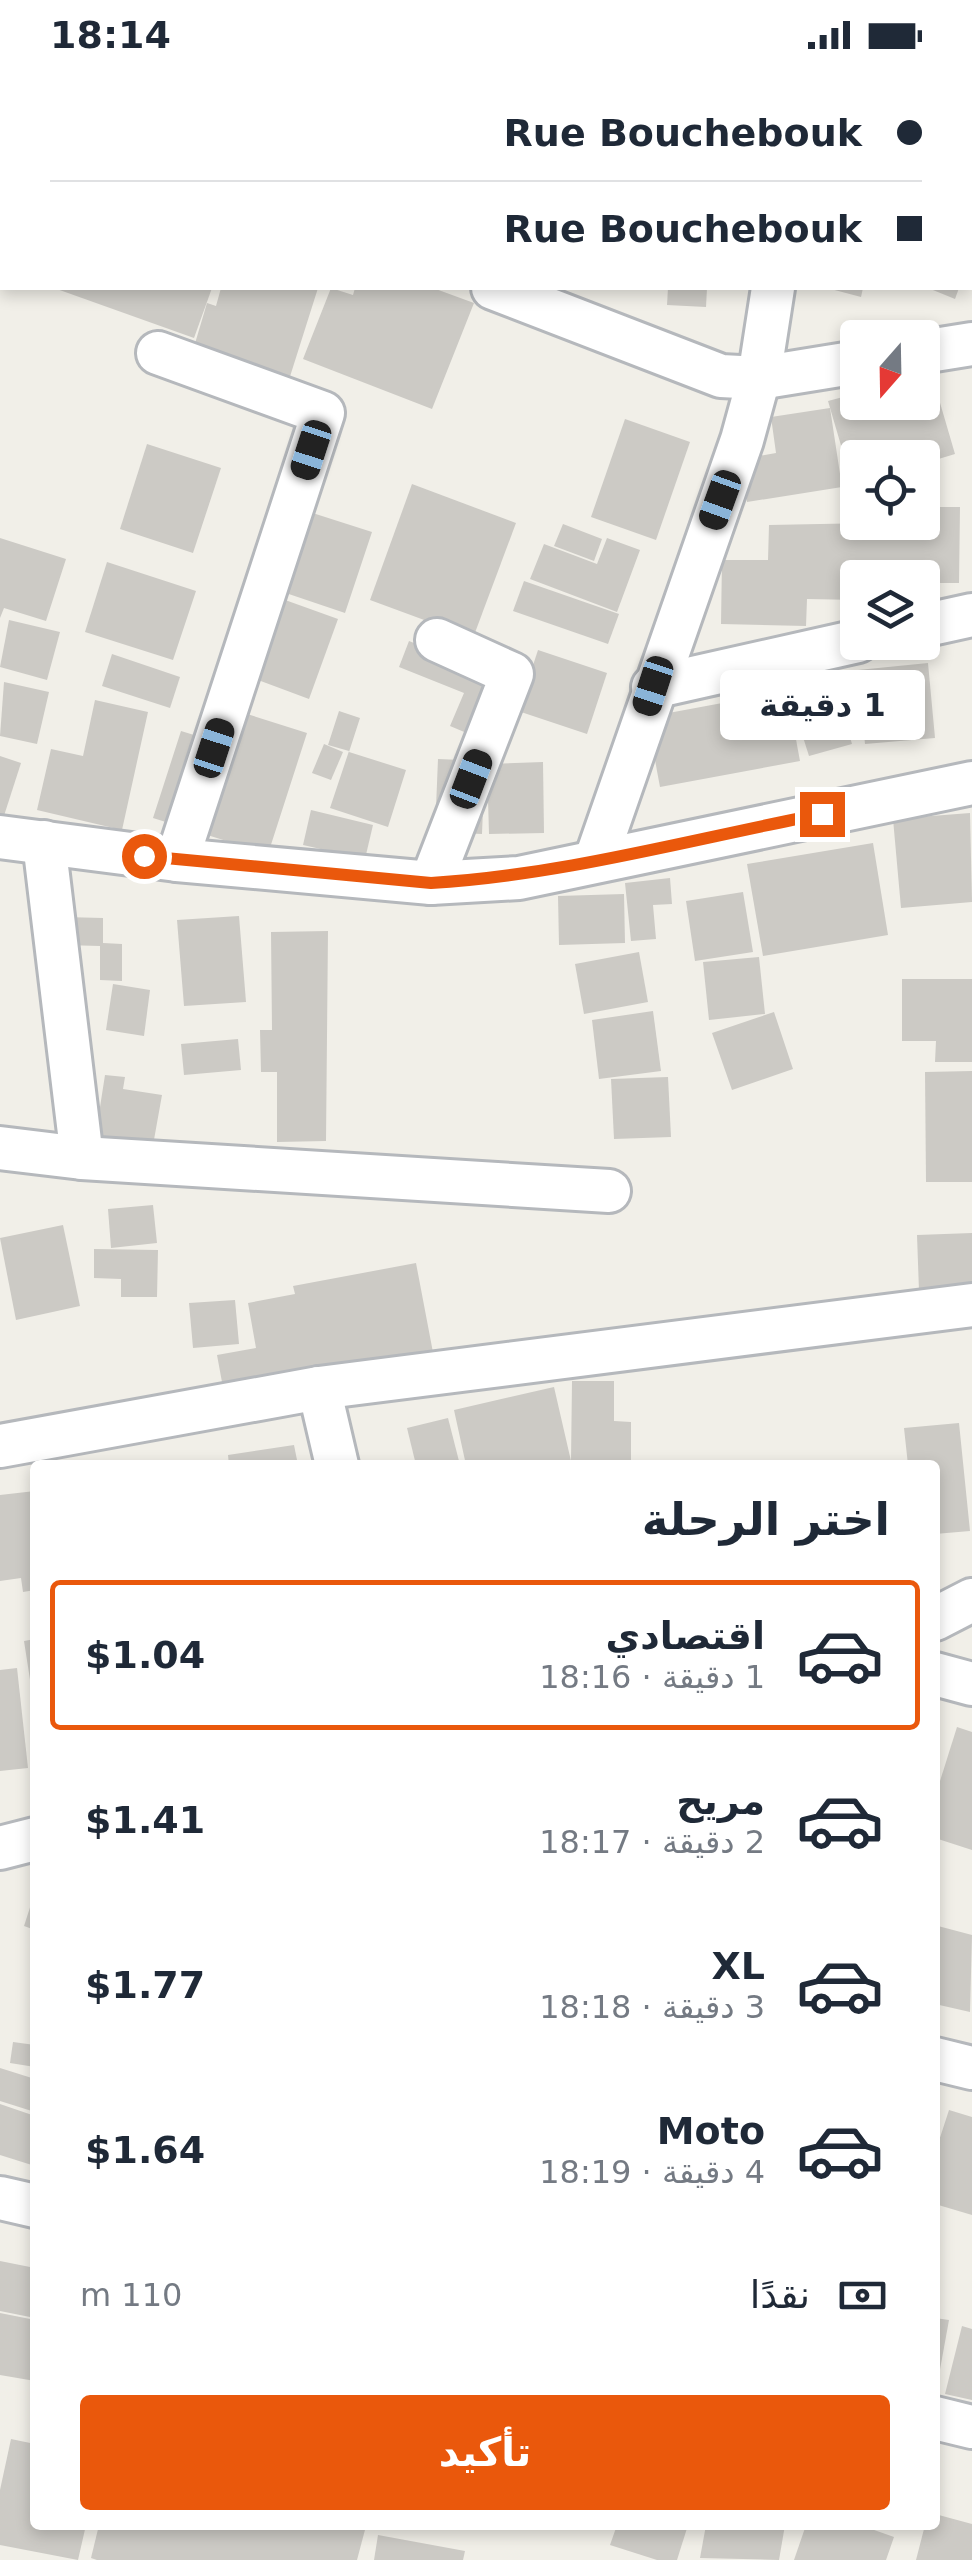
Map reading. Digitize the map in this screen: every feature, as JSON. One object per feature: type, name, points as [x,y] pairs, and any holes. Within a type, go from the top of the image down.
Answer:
[{"type":"street","points":[[499,290],[703,371],[759,378],[840,365]]},
{"type":"street","points":[[596,859],[653,686],[742,440],[759,378],[773,290]]},
{"type":"street","points":[[940,349],[972,344]]},
{"type":"street","points":[[158,353],[323,413],[177,860]]},
{"type":"street","points":[[940,622],[972,615]]},
{"type":"street","points":[[431,883],[512,674],[436,640]]},
{"type":"street","points":[[653,686],[840,645]]},
{"type":"street","points":[[0,837],[177,860],[431,883],[518,878],[972,783]]},
{"type":"street","points":[[44,842],[82,1158]]},
{"type":"street","points":[[0,1148],[82,1158],[610,1191]]},
{"type":"street","points":[[0,1446],[319,1388],[972,1305]]},
{"type":"street","points":[[319,1388],[335,1460]]},
{"type":"street","points":[[940,1616],[972,1600]]},
{"type":"street","points":[[940,1675],[972,1684]]},
{"type":"street","points":[[0,1848],[30,1841]]},
{"type":"street","points":[[940,2060],[972,2068]]},
{"type":"street","points":[[0,2198],[30,2205]]},
{"type":"street","points":[[940,2419],[972,2427]]},
{"type":"building","points":[[60,290],[211,290],[194,338]]},
{"type":"building","points":[[220,290],[317,290],[287,386],[188,367],[207,303],[216,306]]},
{"type":"building","points":[[330,290],[353,295],[354,290],[438,290],[474,303],[432,409],[303,359]]},
{"type":"building","points":[[668,290],[707,290],[706,307],[667,305]]},
{"type":"building","points":[[835,290],[863,290],[861,297]]},
{"type":"building","points":[[933,290],[958,290],[955,299]]},
{"type":"building","points":[[840,398],[840,420],[940,420],[940,403],[955,454],[940,459],[940,440],[840,442],[828,401]]},
{"type":"building","points":[[830,408],[840,487],[747,502],[741,459],[776,453],[771,417]]},
{"type":"building","points":[[625,419],[690,442],[656,540],[591,517]]},
{"type":"building","points":[[147,444],[221,468],[193,553],[120,529]]},
{"type":"building","points":[[412,484],[516,523],[473,638],[370,600]]},
{"type":"building","points":[[940,507],[960,507],[959,583],[940,583],[940,560],[840,560],[840,600],[807,599],[806,626],[721,624],[722,560],[768,560],[769,525],[840,524],[840,540],[940,540]]},
{"type":"building","points":[[297,508],[372,532],[345,613],[271,588]]},
{"type":"building","points":[[563,524],[602,539],[594,561],[554,546]]},
{"type":"building","points":[[0,538],[66,559],[46,621],[4,608],[0,618]]},
{"type":"building","points":[[607,538],[640,550],[617,612],[530,579],[544,544],[597,564]]},
{"type":"building","points":[[107,562],[196,591],[173,660],[85,632]]},
{"type":"building","points":[[524,581],[619,614],[608,644],[513,611]]},
{"type":"building","points":[[274,596],[338,619],[309,699],[245,675]]},
{"type":"building","points":[[9,620],[60,632],[47,680],[0,667]]},
{"type":"building","points":[[409,641],[493,675],[469,734],[450,726],[464,693],[399,667]]},
{"type":"building","points":[[538,650],[607,673],[587,734],[518,711]]},
{"type":"building","points":[[112,654],[180,677],[170,708],[102,686]]},
{"type":"building","points":[[928,663],[935,738],[865,744],[858,670]]},
{"type":"building","points":[[833,680],[852,744],[809,756],[789,693]]},
{"type":"building","points":[[4,682],[49,692],[37,744],[0,736]]},
{"type":"building","points":[[787,691],[800,761],[660,787],[647,717]]},
{"type":"building","points":[[95,700],[148,712],[122,830],[37,810],[51,749],[83,756]]},
{"type":"building","points":[[339,711],[360,718],[349,752],[406,770],[388,827],[330,808],[349,751],[328,745]]},
{"type":"building","points":[[244,713],[307,733],[268,854],[153,818],[181,731],[233,747]]},
{"type":"building","points":[[324,744],[343,752],[331,780],[312,773]]},
{"type":"building","points":[[0,756],[21,763],[1,825],[0,825]]},
{"type":"building","points":[[438,759],[485,761],[482,834],[435,832]]},
{"type":"building","points":[[543,762],[544,833],[489,834],[487,764]]},
{"type":"building","points":[[311,810],[373,825],[365,859],[303,845]]},
{"type":"building","points":[[970,813],[972,902],[901,908],[893,819]]},
{"type":"building","points":[[873,843],[888,935],[763,956],[747,864]]},
{"type":"building","points":[[670,878],[672,904],[653,905],[656,939],[631,941],[625,883]]},
{"type":"building","points":[[743,892],[753,952],[695,961],[686,901]]},
{"type":"building","points":[[624,894],[625,943],[559,945],[558,896]]},
{"type":"building","points":[[239,916],[246,1002],[184,1006],[177,920]]},
{"type":"building","points":[[64,917],[103,918],[103,943],[122,944],[122,981],[100,980],[100,946],[64,945]]},
{"type":"building","points":[[328,931],[326,1141],[277,1142],[277,1072],[261,1072],[260,1030],[272,1030],[271,932]]},
{"type":"building","points":[[639,952],[648,1002],[584,1014],[575,964]]},
{"type":"building","points":[[759,957],[765,1014],[709,1020],[703,962]]},
{"type":"building","points":[[902,979],[972,979],[972,1062],[935,1062],[936,1041],[902,1041]]},
{"type":"building","points":[[113,984],[150,990],[144,1036],[106,1030]]},
{"type":"building","points":[[653,1011],[661,1071],[599,1079],[592,1020]]},
{"type":"building","points":[[774,1012],[793,1069],[732,1090],[712,1033]]},
{"type":"building","points":[[238,1039],[241,1070],[184,1075],[181,1044]]},
{"type":"building","points":[[972,1071],[972,1182],[926,1182],[925,1072]]},
{"type":"building","points":[[105,1075],[125,1077],[123,1089],[162,1095],[150,1162],[93,1152]]},
{"type":"building","points":[[668,1077],[671,1137],[614,1139],[611,1079]]},
{"type":"building","points":[[153,1205],[157,1243],[111,1248],[108,1209]]},
{"type":"building","points":[[63,1225],[80,1306],[16,1320],[0,1238]]},
{"type":"building","points":[[972,1233],[972,1289],[919,1291],[917,1235]]},
{"type":"building","points":[[94,1249],[158,1250],[157,1297],[121,1297],[121,1279],[94,1278]]},
{"type":"building","points":[[416,1263],[435,1363],[224,1393],[217,1355],[256,1348],[248,1303],[295,1294],[293,1286]]},
{"type":"building","points":[[235,1300],[239,1344],[193,1348],[189,1303]]},
{"type":"building","points":[[572,1381],[614,1381],[614,1421],[631,1422],[631,1460],[571,1460]]},
{"type":"building","points":[[554,1387],[571,1460],[465,1460],[454,1410]]},
{"type":"building","points":[[448,1418],[459,1460],[415,1460],[407,1428]]},
{"type":"building","points":[[959,1423],[970,1531],[940,1534],[940,1460],[907,1460],[904,1428]]},
{"type":"building","points":[[294,1445],[297,1460],[228,1460],[228,1455]]},
{"type":"building","points":[[30,1492],[30,1591],[23,1592],[21,1578],[0,1581],[0,1495]]},
{"type":"building","points":[[30,1640],[30,1680],[24,1641]]},
{"type":"building","points":[[17,1668],[28,1768],[0,1771],[0,1670]]},
{"type":"building","points":[[957,1727],[972,1732],[972,1850],[940,1840],[940,1781]]},
{"type":"building","points":[[940,1927],[972,1935],[970,2012],[940,2005]]},
{"type":"building","points":[[13,2042],[30,2044],[30,2066],[10,2063]]},
{"type":"building","points":[[0,2068],[30,2077],[30,2110],[0,2101]]},
{"type":"building","points":[[0,2104],[30,2114],[30,2164],[0,2155]]},
{"type":"building","points":[[949,2110],[972,2117],[972,2215],[940,2205],[940,2138]]},
{"type":"building","points":[[0,2261],[30,2267],[30,2317],[0,2311]]},
{"type":"building","points":[[0,2313],[30,2319],[30,2380],[0,2375]]},
{"type":"building","points":[[940,2319],[949,2320],[940,2370]]},
{"type":"building","points":[[962,2326],[972,2329],[972,2400],[945,2394]]},
{"type":"building","points":[[11,2439],[30,2443],[30,2530],[85,2530],[78,2560],[0,2545],[0,2490]]},
{"type":"building","points":[[940,2515],[972,2524],[972,2560],[916,2560],[924,2530],[940,2530]]},
{"type":"building","points":[[98,2530],[365,2530],[357,2560],[91,2558]]},
{"type":"building","points":[[615,2530],[686,2530],[677,2560],[657,2560],[610,2545]]},
{"type":"building","points":[[705,2530],[784,2530],[779,2560],[700,2558]]},
{"type":"building","points":[[804,2530],[874,2530],[894,2537],[886,2560],[794,2560]]},
{"type":"building","points":[[378,2535],[465,2551],[463,2560],[374,2560]]},
{"type":"route","points":[[144,856],[431,883],[460,882],[518,878],[822,814]]}]
